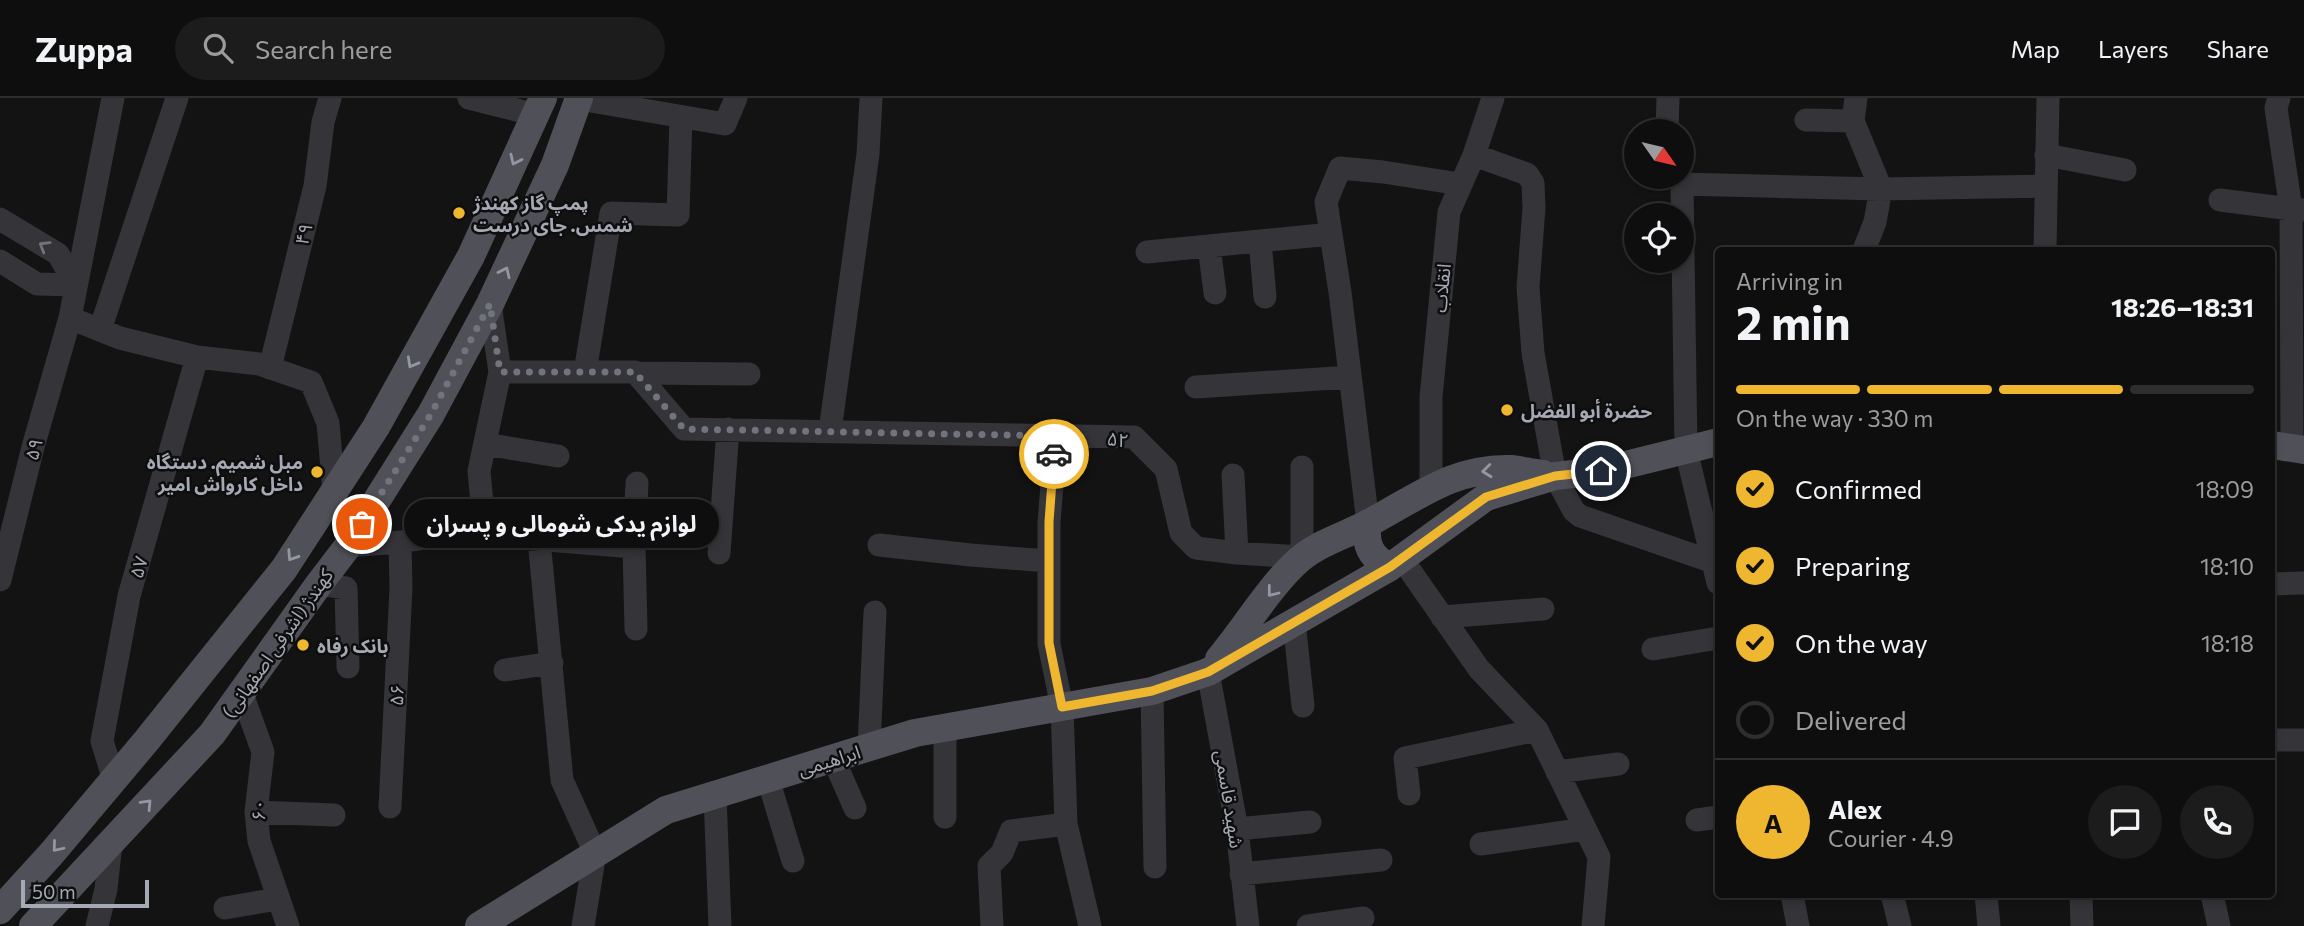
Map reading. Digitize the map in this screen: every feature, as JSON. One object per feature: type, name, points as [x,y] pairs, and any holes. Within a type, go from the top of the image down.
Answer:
[{"type":"main road","name":"کهندژ (اشرفی اصفهانی)","points":[[33,926],[212,734],[348,546],[431,414],[490,304],[555,165],[579,98]]},
{"type":"main road","name":"کهندژ (اشرفی اصفهانی)","points":[[0,910],[114,780],[284,569],[376,426],[471,256],[540,107]]},
{"type":"main road","points":[[1208,672],[1302,557],[1431,487],[1462,475],[1486,470],[1511,469],[1555,476],[1601,471],[1715,443]]},
{"type":"main road","name":"ابراهیمی","points":[[479,926],[666,810],[915,733],[1152,691],[1208,672],[1396,563],[1486,497],[1555,476]]},
{"type":"main road","points":[[1368,523],[1367,545],[1372,554],[1380,562],[1396,563]]},
{"type":"street","name":"۵۹","points":[[0,580],[33,447],[70,318],[113,98]]},
{"type":"street","points":[[100,330],[177,98]]},
{"type":"street","name":"۴۹","points":[[270,368],[315,186],[323,122],[330,98]]},
{"type":"street","points":[[469,98],[540,107]]},
{"type":"street","points":[[579,98],[725,124],[736,98]]},
{"type":"street","points":[[830,432],[868,154],[871,98]]},
{"type":"street","name":"انقلاب","points":[[1431,487],[1431,397],[1449,212],[1474,155],[1493,98]]},
{"type":"street","points":[[1667,119],[1668,98]]},
{"type":"street","points":[[1856,98],[1853,121],[1881,189],[1875,222],[1865,247]]},
{"type":"street","points":[[2045,247],[2048,98]]},
{"type":"street","points":[[2278,98],[2276,108],[2297,210],[2281,290],[2289,448]]},
{"type":"street","points":[[584,372],[611,213],[678,215],[681,117]]},
{"type":"street","points":[[1805,120],[1853,121]]},
{"type":"street","points":[[1474,155],[1527,174],[1532,183],[1534,208],[1528,287],[1533,353],[1555,476],[1574,511],[1580,516],[1715,573]]},
{"type":"street","points":[[2046,155],[2125,170]]},
{"type":"street","points":[[1368,523],[1326,202],[1340,169],[1384,172],[1460,184]]},
{"type":"street","points":[[1694,182],[1881,189],[2045,186]]},
{"type":"street","points":[[1680,189],[1686,450],[1715,569]]},
{"type":"street","points":[[2220,200],[2297,210]]},
{"type":"street","points":[[0,219],[58,254],[76,285]]},
{"type":"street","points":[[1147,252],[1331,234]]},
{"type":"street","points":[[1259,241],[1265,298]]},
{"type":"street","points":[[1209,246],[1215,293]]},
{"type":"street","points":[[0,261],[37,284],[76,285]]},
{"type":"street","points":[[485,535],[479,471],[500,372],[490,304]]},
{"type":"street","points":[[70,318],[120,338],[197,357],[259,364],[311,382],[328,423],[334,492]]},
{"type":"street","name":"۵۷","points":[[114,780],[103,741],[129,596],[197,357]]},
{"type":"street","points":[[500,372],[749,374]]},
{"type":"street","name":"۵۲","points":[[636,373],[684,429],[1134,437],[1166,469],[1181,533],[1196,548],[1302,557]]},
{"type":"street","points":[[1196,387],[1350,377]]},
{"type":"street","points":[[719,553],[728,429]]},
{"type":"street","points":[[1056,436],[1049,522],[1049,643],[1062,707],[1066,824],[1090,926]]},
{"type":"street","points":[[485,444],[558,456]]},
{"type":"street","points":[[1302,467],[1302,557]]},
{"type":"street","points":[[1233,475],[1237,553]]},
{"type":"street","points":[[636,629],[634,547],[637,483]]},
{"type":"street","points":[[348,546],[445,535],[485,535],[634,547]]},
{"type":"street","points":[[539,540],[562,780],[595,853],[583,926]]},
{"type":"street","name":"۵۶","points":[[390,807],[401,588],[400,542]]},
{"type":"street","points":[[879,545],[1048,561]]},
{"type":"street","points":[[1396,563],[1442,617],[1479,669],[1537,730],[1599,857],[1593,926]]},
{"type":"street","points":[[2275,584],[2304,583]]},
{"type":"street","points":[[318,584],[346,588],[348,667]]},
{"type":"street","points":[[1442,617],[1543,609]]},
{"type":"street","points":[[869,747],[875,612]]},
{"type":"street","points":[[1294,621],[1303,706]]},
{"type":"street","points":[[1653,649],[1715,639]]},
{"type":"street","points":[[505,670],[552,663]]},
{"type":"street","name":"شهید قاسمی","points":[[1208,672],[1237,829],[1248,926]]},
{"type":"street","points":[[1152,691],[1155,867]]},
{"type":"street","name":"۶۰","points":[[242,694],[263,752],[256,812],[259,841],[288,926]]},
{"type":"street","points":[[945,727],[945,817]]},
{"type":"street","points":[[1409,794],[1405,758],[1537,730]]},
{"type":"street","points":[[2275,740],[2304,740]]},
{"type":"street","points":[[833,758],[855,808]]},
{"type":"street","points":[[1557,772],[1618,764]]},
{"type":"street","points":[[768,779],[793,861]]},
{"type":"street","points":[[715,795],[720,926]]},
{"type":"street","points":[[256,812],[334,815]]},
{"type":"street","points":[[1237,829],[1310,822]]},
{"type":"street","points":[[992,926],[989,866],[1002,853],[1011,831],[1066,824]]},
{"type":"street","points":[[1480,844],[1585,829]]},
{"type":"street","points":[[97,926],[106,888],[111,843]]},
{"type":"street","points":[[1241,874],[1381,860]]},
{"type":"street","points":[[1795,898],[1797,926]]},
{"type":"street","points":[[1893,898],[1900,926]]},
{"type":"street","points":[[1986,898],[1989,926]]},
{"type":"street","points":[[2081,898],[2082,926]]},
{"type":"street","points":[[2213,898],[2219,926]]},
{"type":"street","points":[[225,908],[277,899]]},
{"type":"street","points":[[1308,926],[1363,918]]},
{"type":"way so far","points":[[362,524],[431,414],[490,304],[500,372],[635,372],[684,429],[1056,436],[1054,454]]},
{"type":"place","name":"پمپ گاز کهندژ شمس. جای درست","points":[[459,213]]},
{"type":"place","name":"حضرة أبو الفضل","points":[[1507,410]]},
{"type":"place","name":"مبل شمیم. دستگاه داخل کارواش امیر","points":[[317,472]]},
{"type":"place","name":"لوازم یدکی شومالی و پسران","points":[[362,524]]},
{"type":"place","name":"بانک رفاه","points":[[303,645]]},
{"type":"route","points":[[1054,454],[1049,522],[1049,643],[1062,707],[1152,691],[1208,672],[1390,567],[1486,497],[1555,476],[1601,471]]}]
